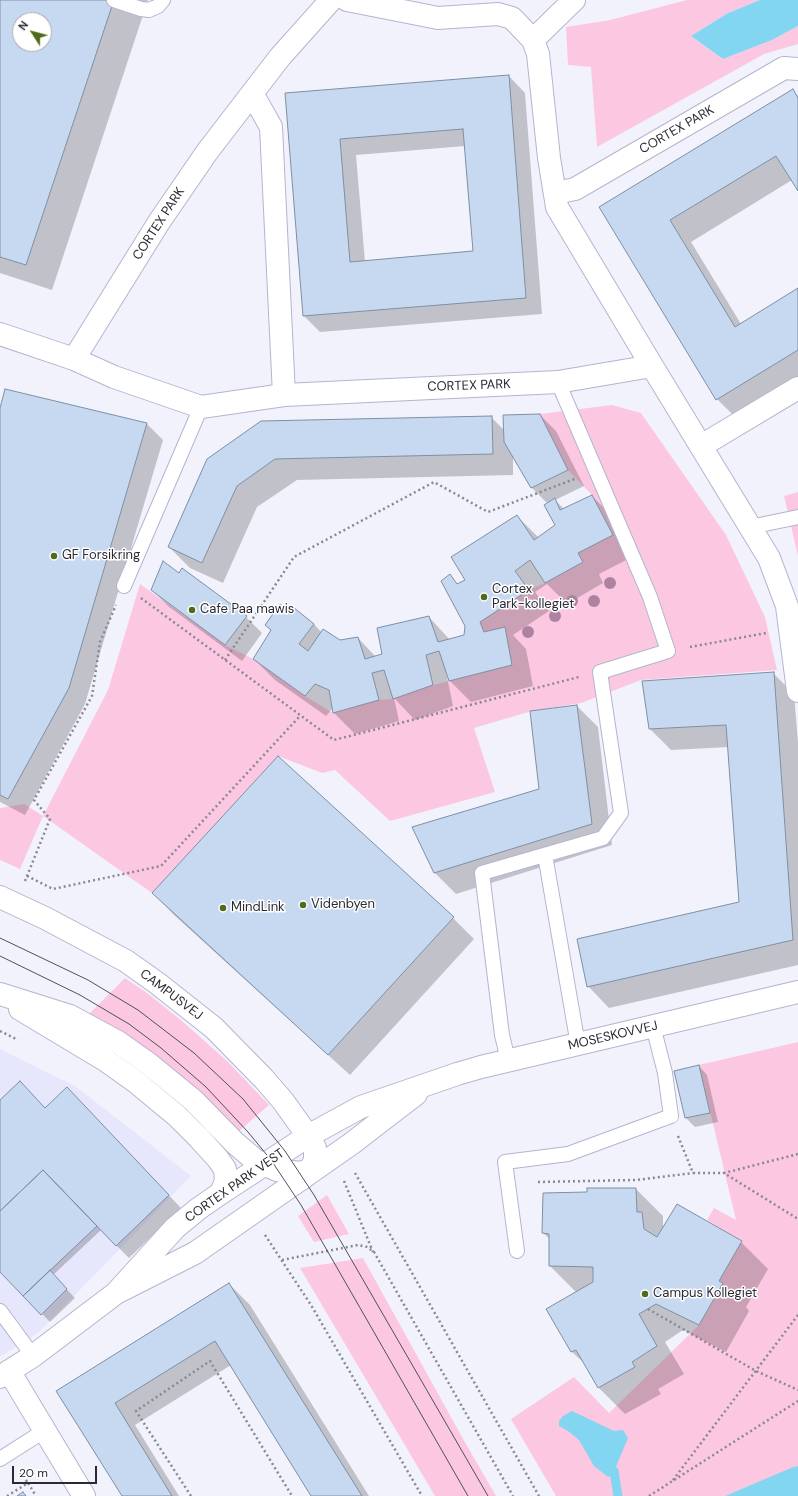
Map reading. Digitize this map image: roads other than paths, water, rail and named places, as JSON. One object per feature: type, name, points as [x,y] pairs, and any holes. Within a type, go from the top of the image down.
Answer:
[{"type":"street","name":"CORTEX PARK","points":[[74,359],[159,222],[207,152],[280,57],[331,0]]},
{"type":"street","points":[[347,0],[438,18],[498,14],[512,18],[533,40],[538,54],[549,158],[557,207],[769,558],[787,606],[798,691]]},
{"type":"street","points":[[533,40],[574,0]]},
{"type":"street","name":"CORTEX PARK","points":[[555,193],[575,189],[784,68],[798,69]]},
{"type":"street","points":[[252,95],[271,127],[284,395]]},
{"type":"street","name":"CORTEX PARK","points":[[0,334],[74,359],[114,377],[201,407],[284,395],[558,382],[652,366]]},
{"type":"street","points":[[701,446],[798,388]]},
{"type":"street","name":"CAMPUSVEJ","points":[[8,900],[126,961],[214,1028],[264,1079],[283,1101],[315,1148],[315,1159],[328,1168]]},
{"type":"street","name":"MOSESKOVVEJ","points":[[308,1136],[360,1107],[457,1074],[508,1060],[578,1045],[798,992]]},
{"type":"street","points":[[0,996],[70,1016],[118,1042],[193,1100],[246,1154],[264,1165],[277,1170],[300,1173],[328,1168]]},
{"type":"street","points":[[0,996],[105,1060],[136,1082],[177,1116],[199,1138],[226,1169],[226,1181],[221,1193]]},
{"type":"street","name":"MOSESKOVVEJ","points":[[328,1168],[377,1125],[429,1083]]},
{"type":"street","name":"CORTEX PARK VEST","points":[[116,1293],[175,1228],[221,1193],[308,1136]]},
{"type":"street","name":"CORTEX PARK VEST","points":[[84,1496],[44,1432],[31,1406],[5,1374],[33,1356],[116,1293],[195,1253],[246,1217],[328,1168]]},
{"type":"lane","points":[[114,0],[141,9],[149,10],[158,6],[163,0]]},
{"type":"lane","points":[[508,1060],[502,1035],[482,873],[603,838],[621,813],[600,672],[668,651],[650,597],[558,382]]},
{"type":"lane","points":[[124,586],[201,407]]},
{"type":"lane","points":[[750,527],[798,516]]},
{"type":"lane","points":[[545,855],[578,1045]]},
{"type":"lane","points":[[517,1251],[505,1162],[568,1154],[671,1116],[665,1073],[653,1026]]},
{"type":"lane","points":[[3,1319],[33,1356]]},
{"type":"lane","points":[[0,1459],[44,1432]]},
{"type":"water","points":[[760,0],[798,0],[798,26],[772,40],[723,59],[691,36],[728,13]]},
{"type":"water","points":[[572,1411],[614,1431],[623,1430],[628,1438],[612,1476],[608,1477],[594,1466],[579,1440],[559,1426],[559,1421],[563,1416]]},
{"type":"water","points":[[798,1466],[798,1496],[725,1496],[791,1468]]},
{"type":"waterway","points":[[614,1471],[618,1496]]},
{"type":"tram line","points":[[0,938],[88,980],[138,1010],[194,1053],[243,1099],[285,1151],[314,1195],[488,1496]]},
{"type":"tram line","points":[[0,956],[80,995],[129,1024],[161,1048],[206,1087],[248,1132],[271,1160],[301,1205],[468,1496]]},
{"type":"place","name":"GF Forsikring","points":[[54,556]]},
{"type":"place","name":"Cortex Park-kollegiet","points":[[484,597]]},
{"type":"place","name":"Cafe Paa mawis","points":[[192,610]]},
{"type":"place","name":"Videnbyen","points":[[303,905]]},
{"type":"place","name":"MindLink","points":[[223,908]]},
{"type":"place","name":"Campus Kollegiet","points":[[645,1294]]}]
